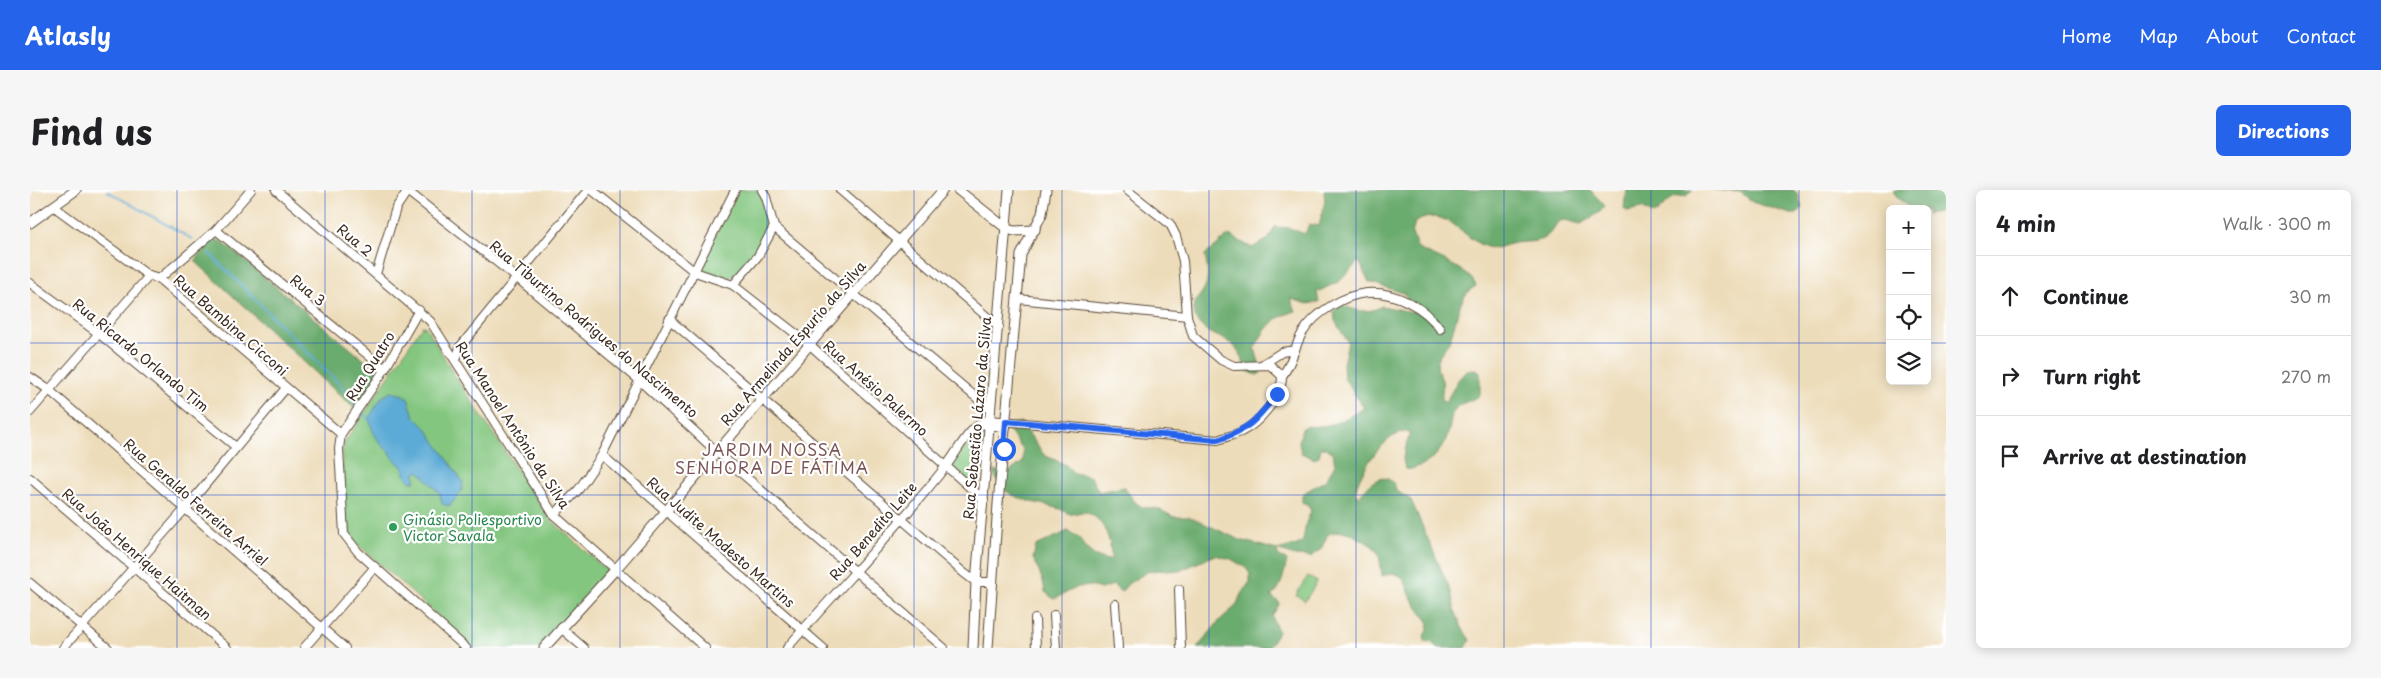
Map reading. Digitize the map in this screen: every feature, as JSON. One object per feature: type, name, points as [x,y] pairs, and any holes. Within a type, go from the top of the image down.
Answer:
[{"type":"street","points":[[30,223],[76,190]]},
{"type":"street","points":[[159,279],[216,230],[251,190]]},
{"type":"street","name":"Rua 2","points":[[276,190],[419,310]]},
{"type":"street","points":[[376,274],[396,208],[407,190]]},
{"type":"street","name":"Rua Tiburtino Rodrigues do Nascimento","points":[[407,190],[518,278],[639,380],[717,452],[944,648]]},
{"type":"street","points":[[456,360],[460,347],[588,190]]},
{"type":"street","name":"Rua Anésio Palermo","points":[[592,190],[695,272],[733,285],[809,344],[984,500]]},
{"type":"street","points":[[554,515],[587,478],[602,455],[736,190]]},
{"type":"street","points":[[762,190],[766,197],[774,227],[854,292],[990,419],[1006,424],[1218,440],[1242,432],[1252,424],[1277,394],[1282,376],[1290,367],[1295,350],[1304,331],[1322,312],[1345,299],[1367,293],[1395,297],[1424,311],[1440,329]]},
{"type":"street","points":[[840,190],[999,327]]},
{"type":"street","name":"Rua Armelinda Espurio da Silva","points":[[544,648],[616,569],[943,190]]},
{"type":"street","points":[[958,190],[1007,229],[1014,232],[1034,230]]},
{"type":"street","name":"Rua Sebastião Lázaro da Silva","points":[[973,648],[976,582],[999,327],[1009,190]]},
{"type":"street","name":"Rua Sebastião Lázaro da Silva","points":[[988,648],[992,582],[1021,255],[1042,214],[1046,190]]},
{"type":"street","points":[[1127,190],[1170,224],[1176,236],[1183,261],[1187,316],[1194,336],[1221,360],[1234,366],[1270,365],[1282,376]]},
{"type":"street","name":"Rua Bambina Cicconi","points":[[53,206],[149,276],[159,279],[341,434]]},
{"type":"street","points":[[733,285],[758,256],[774,227]]},
{"type":"street","name":"Rua 3","points":[[216,230],[385,369]]},
{"type":"street","points":[[30,412],[98,332],[149,276]]},
{"type":"street","name":"Rua Ricardo Orlando Tim","points":[[30,283],[98,332],[236,447]]},
{"type":"street","points":[[1018,300],[1187,316]]},
{"type":"street","name":"Rua Quatro","points":[[341,434],[385,369],[419,310]]},
{"type":"street","name":"Rua Manoel Antônio da Silva","points":[[419,310],[437,331],[554,515],[705,648]]},
{"type":"street","points":[[669,320],[976,582],[992,582]]},
{"type":"street","points":[[1263,364],[1282,352],[1295,350]]},
{"type":"street","name":"Rua Geraldo Ferreira Arriel","points":[[30,377],[49,390],[345,648]]},
{"type":"street","points":[[63,648],[286,388]]},
{"type":"street","name":"Rua Benedito Leite","points":[[787,648],[946,467],[974,428],[981,422],[990,419]]},
{"type":"street","points":[[341,434],[339,449],[344,534],[358,552],[466,648]]},
{"type":"street","name":"Rua Judite Modesto Martins","points":[[602,455],[823,648]]},
{"type":"street","name":"Rua João Henrique Haitman","points":[[30,478],[227,648]]},
{"type":"street","points":[[304,648],[375,567]]},
{"type":"street","points":[[30,583],[108,648]]},
{"type":"street","points":[[1179,588],[1181,648]]},
{"type":"street","points":[[1115,604],[1118,648]]},
{"type":"street","points":[[1054,615],[1056,648]]},
{"type":"street","points":[[1035,619],[1036,648]]},
{"type":"street","points":[[561,628],[584,648]]},
{"type":"green space","points":[[739,190],[756,190],[763,199],[767,208],[768,218],[765,236],[754,254],[740,271],[733,276],[722,277],[700,270],[699,267]]},
{"type":"green space","points":[[1324,190],[1590,190],[1605,206],[1600,212],[1581,224],[1565,220],[1559,221],[1547,237],[1543,239],[1514,243],[1497,248],[1475,242],[1449,222],[1439,218],[1428,217],[1415,222],[1412,234],[1418,249],[1467,274],[1476,286],[1469,291],[1461,303],[1452,334],[1438,361],[1437,365],[1442,380],[1443,403],[1458,380],[1472,369],[1478,370],[1480,373],[1480,395],[1456,408],[1442,447],[1435,456],[1420,466],[1405,469],[1403,458],[1410,432],[1392,437],[1383,444],[1362,474],[1355,493],[1359,497],[1375,481],[1385,478],[1394,484],[1397,491],[1411,500],[1451,592],[1455,611],[1462,628],[1470,640],[1466,648],[1436,648],[1433,643],[1425,641],[1424,635],[1428,631],[1429,623],[1413,601],[1405,582],[1401,576],[1393,573],[1382,576],[1378,553],[1372,546],[1356,536],[1348,532],[1328,534],[1321,549],[1311,557],[1295,556],[1277,550],[1297,545],[1303,541],[1306,523],[1311,511],[1302,502],[1302,494],[1326,480],[1335,464],[1333,453],[1326,448],[1321,448],[1319,456],[1315,459],[1301,453],[1299,442],[1302,429],[1305,426],[1314,427],[1336,423],[1364,408],[1344,378],[1343,364],[1348,342],[1335,321],[1334,311],[1342,305],[1362,311],[1382,306],[1412,312],[1414,308],[1403,293],[1369,282],[1359,261],[1340,281],[1317,292],[1319,302],[1308,304],[1291,299],[1296,311],[1275,320],[1263,334],[1255,348],[1259,363],[1258,369],[1261,373],[1257,375],[1245,370],[1237,349],[1230,343],[1207,331],[1195,317],[1194,305],[1207,281],[1208,272],[1205,255],[1229,235],[1252,248],[1269,239],[1275,227],[1289,228],[1305,234],[1309,224],[1319,226],[1325,201]]},
{"type":"green space","points":[[1626,190],[1693,190],[1686,196],[1674,197],[1654,215],[1642,208],[1627,211],[1624,209]]},
{"type":"green space","points":[[1713,190],[1794,190],[1798,195],[1802,208],[1797,214],[1791,214],[1752,202],[1741,192]]},
{"type":"green space","points":[[1894,190],[1946,190],[1946,210],[1931,213],[1931,205],[1907,205],[1894,193]]},
{"type":"green space","points":[[211,240],[221,241],[381,374],[357,411],[195,261]]},
{"type":"green space","points":[[422,326],[426,327],[455,376],[549,518],[607,571],[539,648],[474,648],[344,532],[342,453],[345,442]]},
{"type":"green space","points":[[1021,422],[1044,455],[1066,465],[1074,473],[1091,477],[1099,492],[1124,487],[1135,502],[1142,507],[1158,509],[1174,517],[1190,517],[1240,540],[1277,550],[1278,555],[1287,561],[1278,590],[1271,596],[1280,603],[1272,616],[1278,632],[1268,648],[1197,648],[1221,619],[1236,606],[1241,594],[1250,582],[1250,574],[1246,568],[1231,559],[1215,555],[1179,571],[1157,570],[1147,572],[1129,583],[1121,592],[1113,585],[1101,589],[1090,586],[1078,587],[1054,599],[1045,592],[1043,581],[1033,558],[1036,546],[1068,531],[1079,537],[1085,548],[1094,555],[1107,560],[1111,559],[1110,545],[1106,531],[1092,515],[1085,512],[1070,514],[1060,509],[1020,498],[1003,488],[997,481],[994,471],[1009,472],[1023,462],[1023,450],[1005,425]]},
{"type":"green space","points":[[983,428],[985,429],[979,491],[950,465]]},
{"type":"green space","points":[[1308,576],[1317,582],[1305,601],[1296,595]]},
{"type":"water","points":[[391,392],[403,395],[408,399],[414,416],[426,428],[463,482],[462,490],[450,506],[442,504],[440,494],[419,471],[415,473],[415,482],[411,482],[402,467],[375,436],[370,416],[382,397]]},
{"type":"waterway","points":[[107,191],[192,239]]},
{"type":"waterway","points":[[209,253],[343,388],[357,405]]},
{"type":"waterway","points":[[360,409],[369,420]]},
{"type":"place","name":"Ginásio Poliesportivo Victor Savala","points":[[393,527]]},
{"type":"district","name":"JARDIM NOSSA SENHORA DE FÁTIMA","points":[[772,458]]},
{"type":"route","points":[[1004,449],[1006,421],[1218,440],[1242,432],[1252,424],[1277,394]]}]
